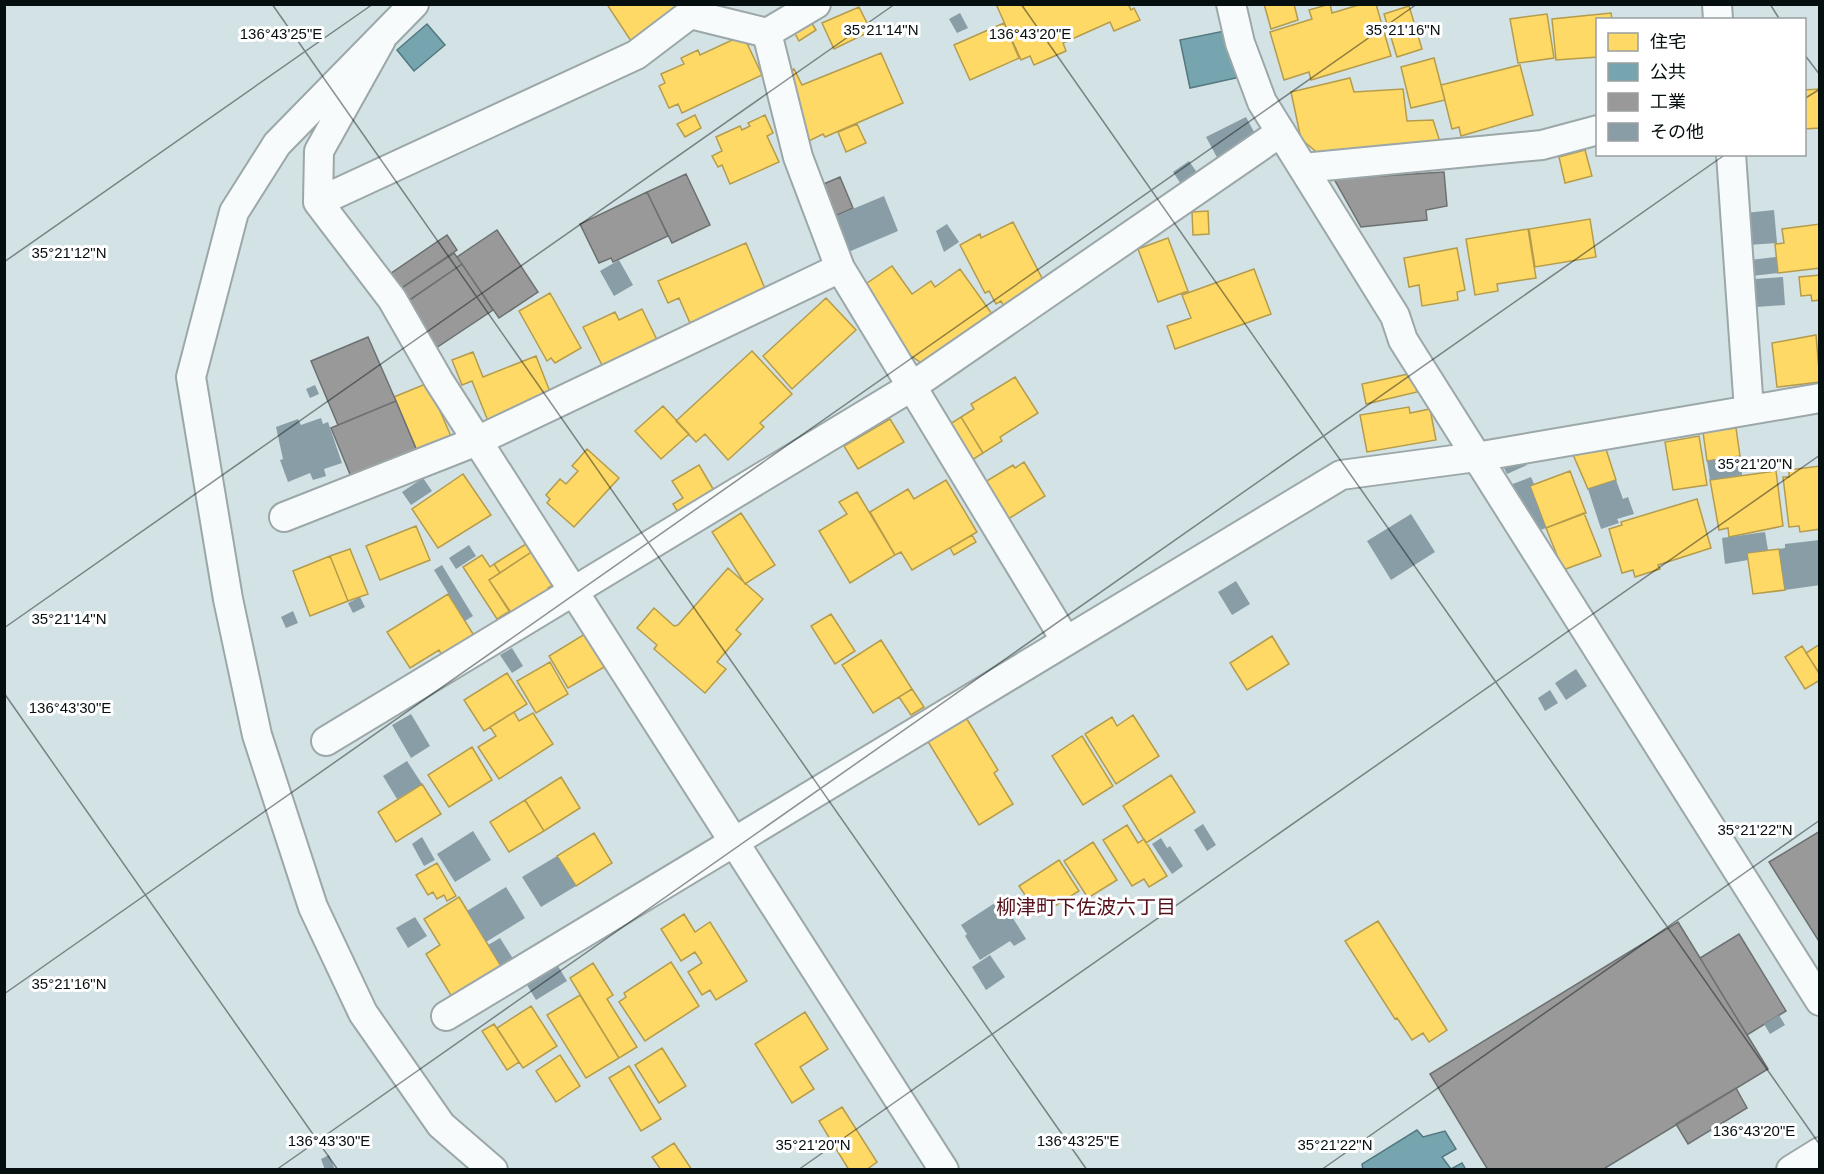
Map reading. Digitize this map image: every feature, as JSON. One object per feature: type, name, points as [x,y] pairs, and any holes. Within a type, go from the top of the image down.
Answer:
[{"type":"street","points":[[414,4],[277,144],[234,212],[191,377],[228,599],[256,735],[314,907],[363,1013],[441,1125],[493,1170]]},
{"type":"street","points":[[318,202],[636,55],[690,14],[767,33],[816,4]]},
{"type":"street","points":[[1231,4],[1240,43],[1263,102],[1395,316],[1404,340],[1476,457],[1820,1001]]},
{"type":"street","points":[[767,33],[798,157],[840,268],[1066,641]]},
{"type":"street","points":[[381,40],[319,151],[318,202],[392,299],[477,441],[736,841],[944,1170]]},
{"type":"street","points":[[1303,168],[1542,145],[1596,131]]},
{"type":"street","points":[[326,741],[911,387],[1281,132]]},
{"type":"street","points":[[1731,156],[1749,410]]},
{"type":"street","points":[[284,517],[477,441],[840,268]]},
{"type":"street","points":[[446,1016],[1341,475],[1476,457],[1820,398]]},
{"type":"street","points":[[1791,1170],[1820,1152]]},
{"type":"building: 住宅","points":[[609,4],[686,4],[633,44],[608,6]]},
{"type":"building: 住宅","points":[[996,4],[1128,4],[1131,10],[1134,8],[1140,20],[1114,31],[1110,22],[1063,43],[1066,51],[1034,65],[1030,56],[1021,60]]},
{"type":"building: 住宅","points":[[1264,4],[1294,4],[1298,20],[1271,29]]},
{"type":"building: 住宅","points":[[1330,4],[1332,13],[1362,4],[1376,4],[1391,56],[1311,80],[1309,72],[1284,80],[1270,32],[1312,19],[1309,10]]},
{"type":"building: 住宅","points":[[1409,6],[1422,49],[1397,57],[1384,14]]},
{"type":"building: 住宅","points":[[859,7],[871,31],[834,49],[822,23]]},
{"type":"building: 住宅","points":[[1611,13],[1612,18],[1596,18],[1596,57],[1556,60],[1552,19]]},
{"type":"building: 住宅","points":[[1547,14],[1554,58],[1518,63],[1510,19]]},
{"type":"building: 住宅","points":[[810,20],[816,30],[799,41],[793,30]]},
{"type":"building: 住宅","points":[[1004,23],[1019,58],[970,80],[954,45]]},
{"type":"building: 住宅","points":[[743,35],[762,75],[682,113],[678,104],[669,108],[659,86],[665,83],[661,74],[684,64],[681,58],[698,50],[700,55]]},
{"type":"building: 住宅","points":[[881,53],[903,103],[825,137],[823,134],[805,143],[787,72],[794,69],[802,85]]},
{"type":"building: 住宅","points":[[1434,58],[1445,100],[1411,108],[1401,67]]},
{"type":"building: 住宅","points":[[1520,65],[1533,115],[1461,136],[1459,127],[1452,129],[1441,85]]},
{"type":"building: 住宅","points":[[1350,78],[1354,92],[1403,89],[1407,121],[1433,120],[1440,142],[1319,154],[1301,139],[1291,92]]},
{"type":"building: 住宅","points":[[1820,89],[1820,128],[1806,129],[1806,90]]},
{"type":"building: 住宅","points":[[695,115],[701,128],[685,137],[677,124]]},
{"type":"building: 住宅","points":[[765,115],[773,133],[767,136],[779,162],[730,184],[722,165],[718,167],[712,156],[722,151],[716,137],[740,126],[742,130],[750,126],[748,123]]},
{"type":"building: 住宅","points":[[857,124],[866,143],[846,152],[838,132]]},
{"type":"building: 住宅","points":[[1585,150],[1592,176],[1565,183],[1559,157]]},
{"type":"building: 住宅","points":[[1208,211],[1209,234],[1193,235],[1192,212]]},
{"type":"building: 住宅","points":[[1590,219],[1596,257],[1535,267],[1529,229]]},
{"type":"building: 住宅","points":[[1013,222],[1044,282],[1006,310],[1001,301],[996,304],[989,291],[985,293],[960,245],[980,234],[981,238]]},
{"type":"building: 住宅","points":[[1820,224],[1820,268],[1778,273],[1775,244],[1784,243],[1782,229]]},
{"type":"building: 住宅","points":[[1528,229],[1536,278],[1497,284],[1498,291],[1475,295],[1466,239]]},
{"type":"building: 住宅","points":[[1168,238],[1188,291],[1158,302],[1138,249]]},
{"type":"building: 住宅","points":[[746,243],[766,291],[690,323],[679,298],[668,303],[658,281]]},
{"type":"building: 住宅","points":[[1457,248],[1465,290],[1457,292],[1458,300],[1422,306],[1419,285],[1409,287],[1404,258]]},
{"type":"building: 住宅","points":[[892,266],[912,294],[931,281],[935,287],[960,269],[992,314],[923,364],[901,349],[860,288]]},
{"type":"building: 住宅","points":[[1254,269],[1271,314],[1175,349],[1167,326],[1191,318],[1182,295]]},
{"type":"building: 住宅","points":[[1820,275],[1820,300],[1812,301],[1811,295],[1801,296],[1799,277]]},
{"type":"building: 住宅","points":[[550,293],[581,348],[555,363],[551,358],[547,361],[519,311]]},
{"type":"building: 住宅","points":[[826,298],[856,330],[792,389],[763,356]]},
{"type":"building: 住宅","points":[[642,309],[660,346],[606,373],[583,327],[615,312],[619,320]]},
{"type":"building: 住宅","points":[[1816,335],[1820,382],[1777,387],[1772,343]]},
{"type":"building: 住宅","points":[[752,351],[792,394],[760,423],[764,427],[728,460],[705,434],[696,442],[676,421]]},
{"type":"building: 住宅","points":[[473,352],[483,377],[536,356],[552,397],[490,426],[472,381],[462,385],[452,360]]},
{"type":"building: 住宅","points":[[1413,373],[1417,392],[1366,404],[1362,384]]},
{"type":"building: 住宅","points":[[1015,377],[1038,413],[1000,437],[1002,441],[983,453],[961,417],[974,409],[971,404]]},
{"type":"building: 住宅","points":[[428,383],[453,441],[419,455],[394,397]]},
{"type":"building: 住宅","points":[[663,406],[689,434],[661,459],[635,431]]},
{"type":"building: 住宅","points":[[1409,407],[1410,413],[1430,409],[1436,440],[1367,452],[1360,415]]},
{"type":"building: 住宅","points":[[961,417],[983,453],[969,462],[947,426]]},
{"type":"building: 住宅","points":[[890,419],[904,442],[858,469],[844,446]]},
{"type":"building: 住宅","points":[[1736,428],[1740,456],[1707,461],[1703,432]]},
{"type":"building: 住宅","points":[[1699,436],[1707,485],[1673,490],[1665,442]]},
{"type":"building: 住宅","points":[[1603,440],[1616,480],[1588,489],[1571,450]]},
{"type":"building: 住宅","points":[[587,449],[619,478],[574,527],[547,503],[550,499],[546,495],[560,479],[566,484],[578,471],[572,466]]},
{"type":"building: 住宅","points":[[1024,462],[1045,496],[1008,519],[985,482],[1013,465],[1015,468]]},
{"type":"building: 住宅","points":[[699,465],[719,499],[683,520],[673,504],[683,498],[672,481]]},
{"type":"building: 住宅","points":[[1820,466],[1820,529],[1800,532],[1799,526],[1789,527],[1783,477],[1789,477],[1789,470]]},
{"type":"building: 住宅","points":[[1570,471],[1586,513],[1546,528],[1530,486]]},
{"type":"building: 住宅","points":[[1776,471],[1783,526],[1729,537],[1728,528],[1719,530],[1710,480]]},
{"type":"building: 住宅","points":[[463,474],[491,515],[438,548],[412,509]]},
{"type":"building: 住宅","points":[[946,480],[977,532],[912,570],[901,552],[895,555],[870,512],[908,489],[914,499]]},
{"type":"building: 住宅","points":[[857,492],[895,555],[850,583],[819,531],[847,514],[839,502]]},
{"type":"building: 住宅","points":[[1697,499],[1711,548],[1658,565],[1660,569],[1635,577],[1633,570],[1622,573],[1609,529],[1622,525],[1621,522]]},
{"type":"building: 住宅","points":[[741,513],[775,565],[745,584],[712,532]]},
{"type":"building: 住宅","points":[[1584,513],[1601,556],[1563,570],[1546,528]]},
{"type":"building: 住宅","points":[[416,526],[430,560],[380,580],[366,546]]},
{"type":"building: 住宅","points":[[972,535],[976,542],[954,555],[950,548]]},
{"type":"building: 住宅","points":[[534,539],[539,547],[500,573],[494,564]]},
{"type":"building: 住宅","points":[[539,547],[560,580],[548,588],[554,596],[511,614],[489,580]]},
{"type":"building: 住宅","points":[[350,549],[368,594],[348,601],[330,556]]},
{"type":"building: 住宅","points":[[1779,549],[1785,590],[1753,594],[1747,553]]},
{"type":"building: 住宅","points":[[482,555],[490,567],[494,564],[500,573],[489,580],[510,611],[497,619],[463,567]]},
{"type":"building: 住宅","points":[[330,556],[348,601],[310,616],[293,571]]},
{"type":"building: 住宅","points":[[728,568],[763,599],[736,630],[741,634],[717,662],[726,669],[705,693],[654,649],[657,645],[637,628],[654,608],[674,626],[678,625]]},
{"type":"building: 住宅","points":[[448,594],[475,637],[443,657],[439,650],[410,668],[387,632]]},
{"type":"building: 住宅","points":[[831,614],[855,651],[835,664],[811,626]]},
{"type":"building: 住宅","points":[[593,629],[613,662],[568,688],[549,656]]},
{"type":"building: 住宅","points":[[1272,636],[1289,664],[1247,690],[1230,663]]},
{"type":"building: 住宅","points":[[881,640],[912,689],[873,713],[842,665]]},
{"type":"building: 住宅","points":[[1820,644],[1820,674],[1806,653]]},
{"type":"building: 住宅","points":[[1802,646],[1820,675],[1820,680],[1805,689],[1785,657]]},
{"type":"building: 住宅","points":[[550,662],[568,694],[536,713],[517,681]]},
{"type":"building: 住宅","points":[[507,673],[527,704],[484,731],[464,700]]},
{"type":"building: 住宅","points":[[912,689],[924,707],[911,715],[899,697]]},
{"type":"building: 住宅","points":[[514,712],[519,721],[533,713],[553,744],[499,779],[478,747],[496,736],[490,727]]},
{"type":"building: 住宅","points":[[1133,715],[1159,756],[1116,784],[1085,734],[1112,717],[1117,726]]},
{"type":"building: 住宅","points":[[965,716],[998,770],[994,773],[1013,804],[979,825],[927,740]]},
{"type":"building: 住宅","points":[[1082,736],[1113,786],[1083,805],[1052,756]]},
{"type":"building: 住宅","points":[[472,747],[492,780],[449,807],[428,775]]},
{"type":"building: 住宅","points":[[1171,775],[1195,812],[1146,843],[1123,806]]},
{"type":"building: 住宅","points":[[561,777],[580,808],[544,831],[525,800]]},
{"type":"building: 住宅","points":[[422,784],[441,814],[396,842],[378,812]]},
{"type":"building: 住宅","points":[[525,800],[544,831],[509,852],[490,822]]},
{"type":"building: 住宅","points":[[1127,825],[1138,843],[1144,839],[1167,876],[1149,887],[1144,879],[1132,886],[1103,840]]},
{"type":"building: 住宅","points":[[594,833],[612,863],[576,886],[557,856]]},
{"type":"building: 住宅","points":[[1093,842],[1117,880],[1088,898],[1064,861]]},
{"type":"building: 住宅","points":[[1059,860],[1079,891],[1039,916],[1019,886]]},
{"type":"building: 住宅","points":[[437,863],[456,896],[447,901],[444,895],[437,899],[433,892],[428,895],[416,875]]},
{"type":"building: 住宅","points":[[459,897],[501,966],[452,997],[426,954],[440,945],[424,919]]},
{"type":"building: 住宅","points":[[684,914],[695,932],[710,922],[747,981],[716,1000],[710,990],[702,995],[688,972],[702,963],[695,952],[681,961],[661,929]]},
{"type":"building: 住宅","points":[[1378,921],[1447,1030],[1429,1042],[1423,1033],[1412,1040],[1397,1018],[1395,1019],[1345,941]]},
{"type":"building: 住宅","points":[[671,962],[699,1006],[645,1041],[619,1002],[626,997],[624,993]]},
{"type":"building: 住宅","points":[[593,963],[613,995],[607,999],[637,1047],[619,1058],[570,978]]},
{"type":"building: 住宅","points":[[580,995],[619,1058],[586,1078],[547,1015]]},
{"type":"building: 住宅","points":[[531,1006],[557,1046],[523,1068],[497,1028]]},
{"type":"building: 住宅","points":[[805,1012],[828,1049],[800,1067],[814,1089],[792,1103],[755,1044]]},
{"type":"building: 住宅","points":[[494,1024],[519,1062],[507,1070],[482,1031]]},
{"type":"building: 住宅","points":[[662,1048],[686,1086],[659,1103],[635,1065]]},
{"type":"building: 住宅","points":[[560,1055],[580,1086],[556,1102],[536,1071]]},
{"type":"building: 住宅","points":[[629,1066],[661,1119],[641,1131],[609,1078]]},
{"type":"building: 住宅","points":[[842,1107],[877,1162],[866,1170],[849,1170],[819,1121]]},
{"type":"building: 住宅","points":[[674,1143],[692,1170],[661,1170],[652,1157]]},
{"type":"building: 公共","points":[[427,24],[445,45],[414,71],[397,50]]},
{"type":"building: 公共","points":[[1229,30],[1245,76],[1190,88],[1180,40]]},
{"type":"building: 公共","points":[[1417,1130],[1423,1137],[1445,1131],[1456,1149],[1442,1157],[1451,1169],[1462,1163],[1466,1170],[1363,1170],[1362,1164]]},
{"type":"building: 工業","points":[[1444,172],[1447,206],[1426,210],[1427,220],[1361,227],[1334,179]]},
{"type":"building: 工業","points":[[686,174],[710,225],[672,243],[647,192]]},
{"type":"building: 工業","points":[[840,177],[853,208],[831,218],[819,186]]},
{"type":"building: 工業","points":[[647,192],[668,236],[613,262],[611,258],[599,263],[580,224]]},
{"type":"building: 工業","points":[[497,230],[538,292],[499,318],[457,257]]},
{"type":"building: 工業","points":[[447,235],[457,250],[397,291],[387,276]]},
{"type":"building: 工業","points":[[454,253],[462,264],[407,302],[399,290]]},
{"type":"building: 工業","points":[[462,264],[493,310],[436,348],[405,303]]},
{"type":"building: 工業","points":[[368,337],[396,401],[338,425],[311,361]]},
{"type":"building: 工業","points":[[396,401],[417,451],[352,479],[331,428]]},
{"type":"building: 工業","points":[[1820,831],[1820,943],[1769,862]]},
{"type":"building: 工業","points":[[1678,922],[1768,1069],[1602,1170],[1488,1170],[1430,1074]]},
{"type":"building: 工業","points":[[1739,934],[1786,1011],[1747,1035],[1700,958]]},
{"type":"building: 工業","points":[[1736,1088],[1747,1108],[1688,1144],[1676,1124]]},
{"type":"building: その他","points":[[960,13],[968,28],[957,33],[949,19]]},
{"type":"building: その他","points":[[1246,117],[1260,143],[1220,163],[1206,137]]},
{"type":"building: その他","points":[[1189,161],[1200,177],[1183,187],[1173,172]]},
{"type":"building: その他","points":[[884,196],[898,231],[846,253],[831,218]]},
{"type":"building: その他","points":[[1774,210],[1777,243],[1748,245],[1745,213]]},
{"type":"building: その他","points":[[947,224],[959,242],[944,252],[936,231]]},
{"type":"building: その他","points":[[1776,257],[1778,273],[1752,276],[1750,260]]},
{"type":"building: その他","points":[[619,260],[633,285],[614,296],[600,271]]},
{"type":"building: その他","points":[[1783,277],[1785,305],[1756,307],[1754,279]]},
{"type":"building: その他","points":[[315,385],[319,394],[310,398],[306,389]]},
{"type":"building: その他","points":[[321,418],[323,424],[328,422],[342,463],[324,469],[326,476],[313,480],[310,473],[288,482],[280,460],[283,459],[276,427],[298,419],[301,425]]},
{"type":"building: その他","points":[[1522,454],[1527,465],[1507,474],[1502,464]]},
{"type":"building: その他","points":[[1740,456],[1742,475],[1710,480],[1707,461]]},
{"type":"building: その他","points":[[1531,477],[1534,484],[1530,486],[1546,528],[1538,531],[1510,485]]},
{"type":"building: その他","points":[[423,478],[432,491],[411,505],[402,492]]},
{"type":"building: その他","points":[[1616,480],[1623,499],[1628,497],[1634,514],[1617,519],[1619,523],[1601,529],[1588,489]]},
{"type":"building: その他","points":[[1411,514],[1435,552],[1391,580],[1367,541]]},
{"type":"building: その他","points":[[1765,532],[1768,550],[1747,553],[1748,560],[1725,564],[1722,538]]},
{"type":"building: その他","points":[[1820,540],[1820,585],[1785,590],[1779,549],[1785,548],[1785,544]]},
{"type":"building: その他","points":[[469,545],[476,556],[456,569],[449,558]]},
{"type":"building: その他","points":[[442,565],[473,616],[465,621],[434,570]]},
{"type":"building: その他","points":[[1236,581],[1250,604],[1232,615],[1218,592]]},
{"type":"building: その他","points":[[360,597],[365,607],[353,613],[348,603]]},
{"type":"building: その他","points":[[293,611],[298,623],[286,628],[281,617]]},
{"type":"building: その他","points":[[512,648],[523,666],[512,673],[500,655]]},
{"type":"building: その他","points":[[1576,669],[1587,686],[1566,700],[1555,683]]},
{"type":"building: その他","points":[[1550,690],[1558,703],[1545,711],[1538,698]]},
{"type":"building: その他","points":[[411,714],[430,746],[411,758],[392,725]]},
{"type":"building: その他","points":[[407,761],[422,784],[397,799],[383,776]]},
{"type":"building: その他","points":[[1203,824],[1216,845],[1207,851],[1194,830]]},
{"type":"building: その他","points":[[473,831],[491,860],[455,882],[437,854]]},
{"type":"building: その他","points":[[422,837],[435,860],[424,866],[412,844]]},
{"type":"building: その他","points":[[1161,838],[1167,848],[1170,846],[1183,866],[1172,874],[1152,844]]},
{"type":"building: その他","points":[[557,856],[576,886],[541,907],[522,877]]},
{"type":"building: その他","points":[[506,887],[525,918],[486,942],[467,911]]},
{"type":"building: その他","points":[[1001,899],[1026,939],[1014,946],[1010,941],[980,960],[961,925]]},
{"type":"building: その他","points":[[415,917],[427,936],[408,948],[396,928]]},
{"type":"building: その他","points":[[500,938],[515,962],[503,969],[488,945]]},
{"type":"building: その他","points":[[990,955],[1005,977],[986,990],[972,967]]},
{"type":"building: その他","points":[[558,966],[567,981],[536,1000],[527,985]]},
{"type":"building: その他","points":[[1779,1015],[1785,1025],[1770,1034],[1764,1024]]},
{"type":"building: その他","points":[[329,1155],[335,1170],[325,1170],[321,1159]]},
{"type":"district","name":"柳津町下佐波六丁目","points":[[1086,907]]}]
